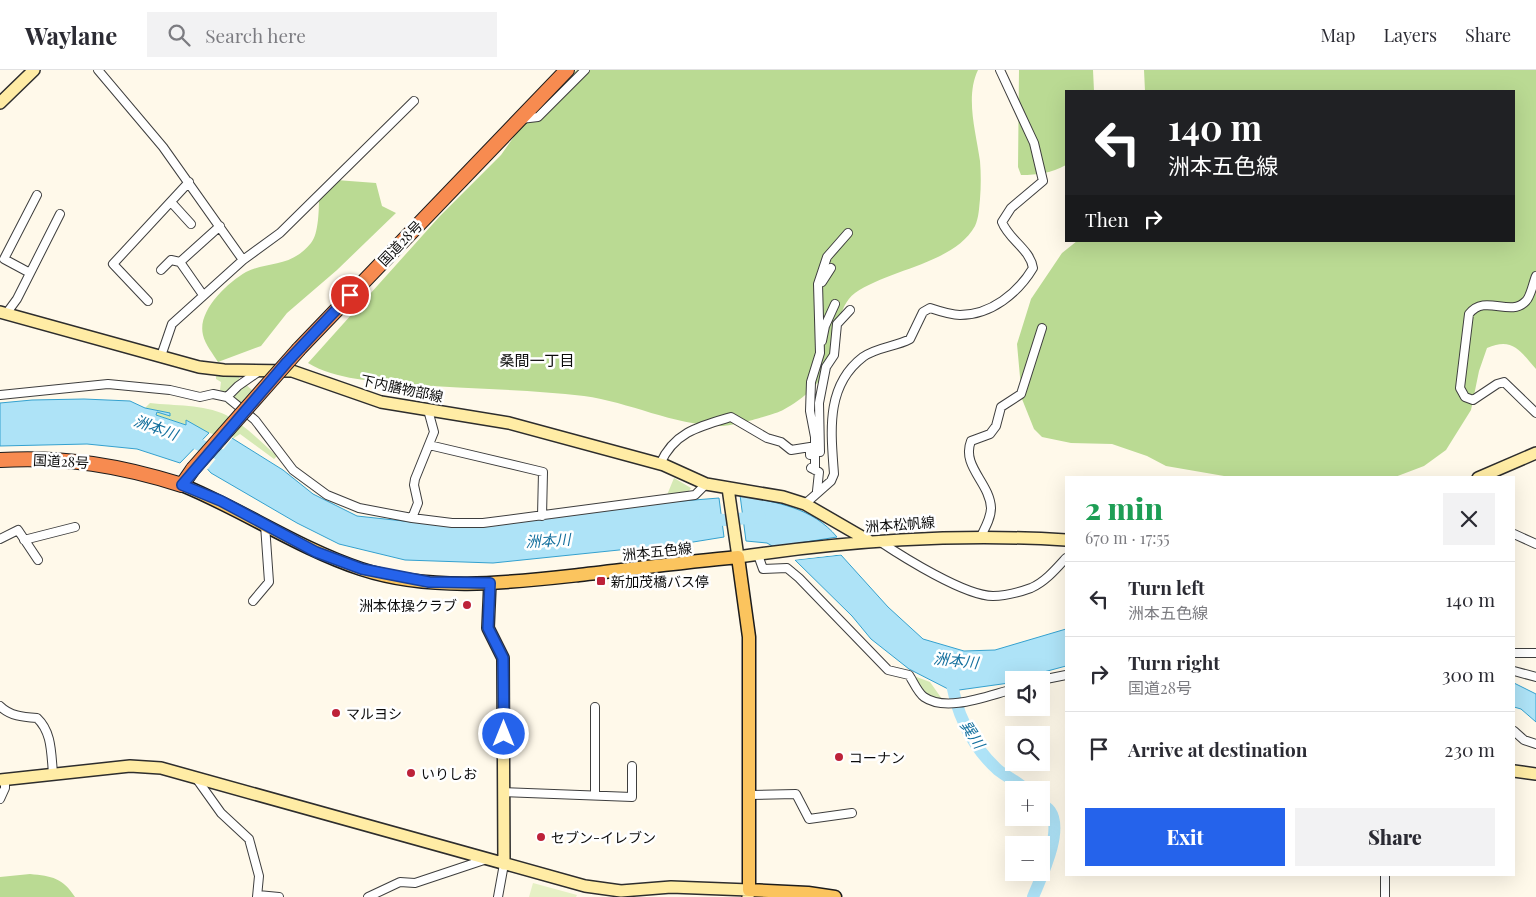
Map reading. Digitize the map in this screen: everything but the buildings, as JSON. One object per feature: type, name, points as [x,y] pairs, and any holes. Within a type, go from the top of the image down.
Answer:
[{"type":"highway","name":"国道28号","points":[[0,460],[78,460],[141,472],[182,485],[193,469],[299,349],[567,70]]},
{"type":"main road","points":[[0,103],[34,70]]},
{"type":"main road","name":"下内膳物部線","points":[[3,313],[200,367],[224,370],[292,371],[372,399],[428,410],[509,422],[660,464],[706,484],[728,491],[783,497],[805,504],[874,541]]},
{"type":"main road","points":[[1483,476],[1536,453]]},
{"type":"main road","name":"洲本五色線","points":[[182,485],[221,501],[316,552],[362,569],[429,582],[490,583],[736,551]]},
{"type":"main road","points":[[728,491],[749,637],[749,893]]},
{"type":"main road","name":"洲本松帆線","points":[[736,551],[758,555],[874,541],[946,536],[1065,540]]},
{"type":"main road","points":[[490,583],[488,628],[503,658],[504,864]]},
{"type":"main road","points":[[3,779],[130,766],[160,768],[195,776],[585,886],[640,894],[671,887],[749,893],[808,893],[835,897]]},
{"type":"main road","points":[[1515,770],[1536,774]]},
{"type":"street","points":[[98,70],[136,113],[189,182],[243,260]]},
{"type":"street","points":[[520,119],[538,117],[585,70]]},
{"type":"street","points":[[805,504],[831,481],[834,474],[830,430],[836,392],[850,370],[864,357],[910,339],[923,312],[930,308],[959,315],[978,312],[1003,302],[1016,290],[1033,268],[1032,258],[1005,229],[1002,222],[1011,208],[1043,181],[1034,143],[1000,70]]},
{"type":"street","points":[[161,356],[172,324],[243,260],[280,233],[414,102]]},
{"type":"street","points":[[148,301],[113,264],[189,182]]},
{"type":"street","points":[[30,273],[4,259],[37,196]]},
{"type":"street","points":[[171,202],[190,224]]},
{"type":"street","points":[[3,313],[17,299],[60,214]]},
{"type":"street","points":[[180,262],[220,226]]},
{"type":"street","points":[[820,353],[818,288],[827,257],[848,233]]},
{"type":"street","points":[[161,270],[171,260],[180,262],[203,295]]},
{"type":"street","points":[[818,288],[831,268]]},
{"type":"street","points":[[1536,276],[1527,301],[1518,306],[1483,304],[1475,306],[1469,314],[1460,388],[1465,397],[1474,400],[1497,384],[1504,382],[1536,413]]},
{"type":"street","points":[[818,491],[815,437],[810,411],[811,382],[820,353],[825,326],[835,304]]},
{"type":"street","points":[[817,471],[819,403],[826,367],[834,355],[837,324],[850,310]]},
{"type":"street","points":[[980,538],[988,522],[991,508],[987,493],[968,457],[967,450],[971,441],[990,434],[996,426],[1001,407],[1021,394],[1042,328]]},
{"type":"street","points":[[227,397],[238,386],[261,370]]},
{"type":"street","points":[[0,395],[108,384],[170,390],[200,397],[213,394],[227,397],[255,420],[293,470],[308,483],[346,504],[412,518],[452,523],[484,523],[695,496],[706,484]]},
{"type":"street","points":[[412,518],[418,503],[415,479],[434,432],[428,410]]},
{"type":"street","points":[[660,464],[666,449],[694,428],[731,417],[767,438],[781,442],[790,450],[810,447],[810,468],[817,471]]},
{"type":"street","points":[[429,445],[542,472],[542,516]]},
{"type":"street","points":[[253,600],[269,582],[265,525]]},
{"type":"street","points":[[24,540],[75,527]]},
{"type":"street","points":[[0,540],[18,530],[38,560]]},
{"type":"street","points":[[1515,534],[1536,544]]},
{"type":"street","points":[[874,541],[951,582],[978,594],[992,596],[1032,588],[1046,578],[1065,559]]},
{"type":"street","points":[[758,555],[763,569],[787,568],[799,578],[881,664],[888,670],[908,675],[922,696],[936,703],[974,702],[984,696],[1005,691]]},
{"type":"street","points":[[1515,653],[1536,653]]},
{"type":"street","points":[[1515,671],[1536,676]]},
{"type":"street","points":[[1050,678],[1065,675]]},
{"type":"street","points":[[0,706],[10,713],[22,717],[37,718],[44,724],[49,734],[53,773]]},
{"type":"street","points":[[595,707],[595,795]]},
{"type":"street","points":[[1515,732],[1524,740],[1536,744]]},
{"type":"street","points":[[504,792],[632,797],[632,766]]},
{"type":"street","points":[[195,776],[221,814],[249,840],[259,876],[258,896],[280,897]]},
{"type":"street","points":[[0,799],[5,788],[3,779]]},
{"type":"street","points":[[749,795],[796,794],[809,819],[852,813]]},
{"type":"street","points":[[368,897],[400,882],[415,883],[487,859]]},
{"type":"street","points":[[498,897],[504,864]]},
{"type":"street","points":[[1385,876],[1385,897]]},
{"type":"green space","points":[[577,70],[978,70],[972,92],[973,115],[981,171],[979,212],[975,226],[965,239],[937,258],[885,278],[855,293],[844,306],[841,314],[829,365],[813,388],[791,406],[778,412],[732,425],[703,425],[685,422],[618,403],[584,396],[429,386],[356,379],[319,369],[308,363],[440,216],[501,155],[520,124],[537,104]]},
{"type":"green space","points":[[1019,70],[1093,70],[1094,90],[1065,90],[1065,165],[1050,172],[1021,175],[1018,167]]},
{"type":"green space","points":[[1144,70],[1536,70],[1536,369],[1520,352],[1510,345],[1503,344],[1487,348],[1479,371],[1471,410],[1446,450],[1424,466],[1398,476],[1224,476],[1166,466],[1147,456],[1112,444],[1071,443],[1042,437],[1034,429],[1022,399],[1017,344],[1031,299],[1062,253],[1076,242],[1515,242],[1515,90],[1145,90]]},
{"type":"green space","points":[[336,180],[376,183],[382,206],[396,213],[337,270],[287,313],[261,346],[218,362],[203,335],[202,326],[209,307],[222,290],[238,277],[254,269],[296,257],[311,243],[316,233],[319,195]]},
{"type":"green space","points":[[216,372],[240,376],[238,382],[232,386],[234,391],[227,395],[220,390],[221,382],[216,379]]},
{"type":"green space","points":[[244,383],[252,390],[235,409],[226,403]]},
{"type":"green space","points":[[150,403],[198,407],[217,411],[233,419],[277,456],[274,459],[240,434],[231,440],[156,415],[157,412],[145,408]]},
{"type":"green space","points":[[674,478],[691,488],[689,491],[667,495]]},
{"type":"green space","points":[[914,676],[930,682],[942,699],[925,694]]},
{"type":"green space","points":[[30,874],[56,879],[66,886],[75,897],[0,897],[0,877]]},
{"type":"green space","points":[[533,883],[577,895],[576,897],[529,897]]},
{"type":"water","points":[[84,399],[130,401],[145,408],[170,413],[170,416],[157,412],[156,415],[186,425],[186,420],[209,433],[180,463],[137,449],[87,444],[0,446],[0,403]]},
{"type":"water","points":[[227,435],[283,470],[313,494],[357,516],[459,527],[498,524],[632,505],[719,498],[724,537],[687,543],[493,563],[405,560],[339,544],[297,523],[211,473],[202,463]]},
{"type":"water","points":[[740,495],[780,504],[805,513],[827,527],[837,537],[774,547],[767,543],[746,541]]},
{"type":"water","points":[[841,555],[888,607],[923,639],[964,651],[995,650],[1065,629],[1065,666],[1047,671],[1005,671],[1005,684],[952,691],[909,669],[871,639],[852,616],[795,560]]},
{"type":"water","points":[[1515,684],[1536,694],[1536,722],[1521,709],[1515,707]]},
{"type":"pier","points":[[228,432],[234,436],[206,471],[200,464]]},
{"type":"pier","points":[[841,552],[844,554],[793,560],[795,558]]},
{"type":"waterway","name":"洲本川","points":[[183,437],[219,454]]},
{"type":"waterway","name":"洲本川","points":[[705,519],[725,520],[760,517]]},
{"type":"waterway","name":"巽川","points":[[951,675],[960,714],[972,739],[998,770],[1015,781]]},
{"type":"waterway","name":"巽川","points":[[1033,897],[1046,866],[1053,842],[1054,820],[1050,811]]},
{"type":"place","name":"新加茂橋バス停","points":[[601,581]]},
{"type":"place","name":"洲本体操クラブ","points":[[467,605]]},
{"type":"place","name":"マルヨシ","points":[[336,713]]},
{"type":"place","name":"コーナン","points":[[839,757]]},
{"type":"place","name":"いりしお","points":[[411,773]]},
{"type":"place","name":"セブン-イレブン","points":[[541,837]]},
{"type":"district","name":"桑間一丁目","points":[[537,360]]},
{"type":"route","points":[[350,295],[287,362],[193,469],[182,485],[221,501],[316,552],[362,569],[390,576],[429,582],[449,584],[490,583],[488,628],[503,658],[504,734]]}]
